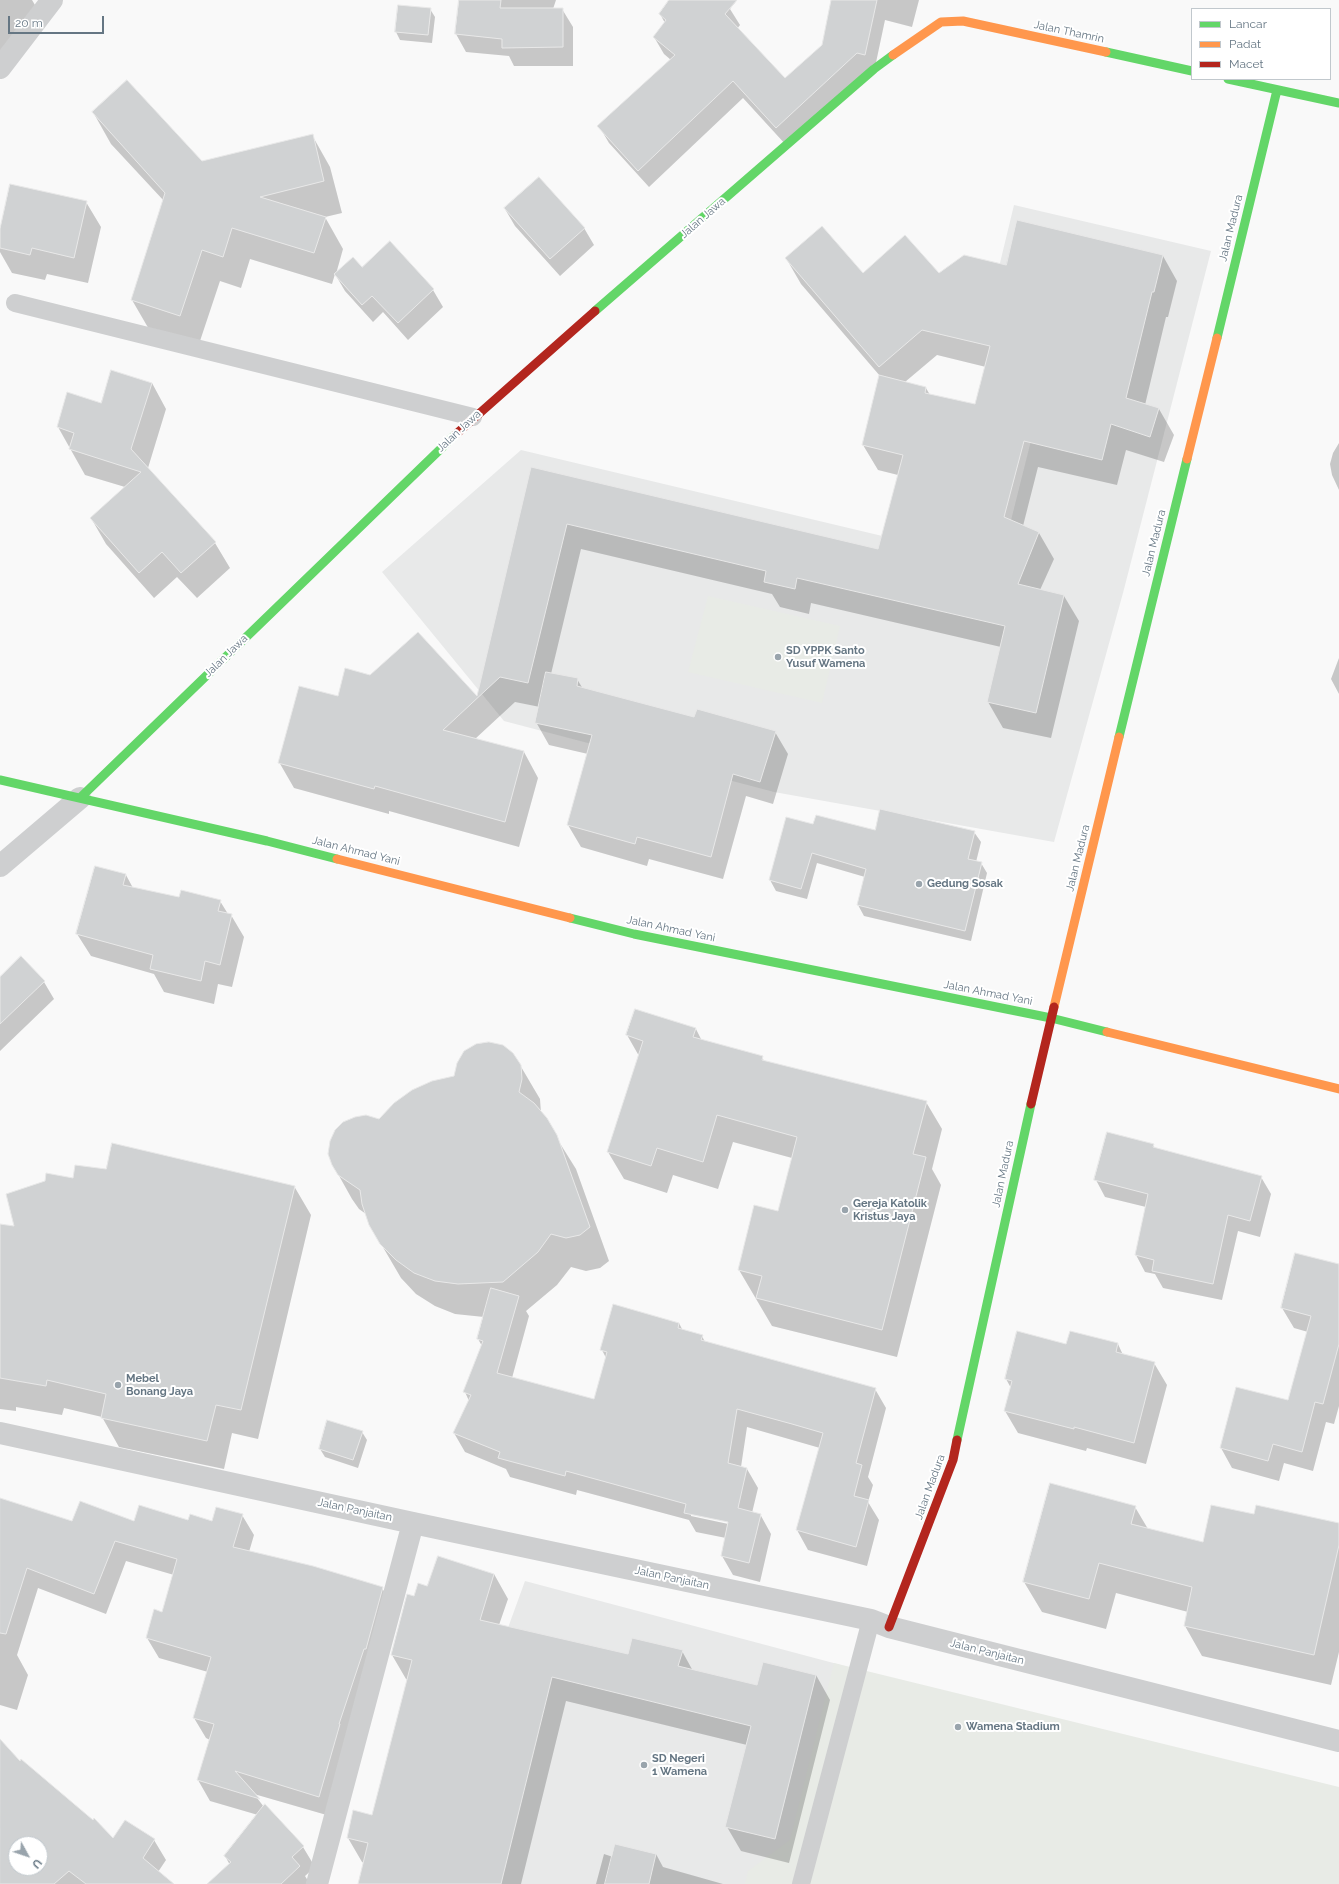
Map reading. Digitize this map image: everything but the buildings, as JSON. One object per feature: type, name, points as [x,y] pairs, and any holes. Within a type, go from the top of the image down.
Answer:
[{"type":"street","points":[[0,68],[52,0]]},
{"type":"street","name":"Jalan Thamrin","points":[[941,22],[963,21],[1191,71]]},
{"type":"street","name":"Jalan Jawa","points":[[0,866],[80,798],[473,417],[874,69],[941,22]]},
{"type":"street","points":[[1232,80],[1339,103]]},
{"type":"street","name":"Jalan Madura","points":[[880,1623],[953,1460],[1024,1134],[1051,1018],[1277,90]]},
{"type":"street","name":"Jalan Ahmad Yani","points":[[0,780],[267,841],[634,934],[1051,1018],[1339,1089]]},
{"type":"street","name":"Jalan Panjaitan","points":[[0,1433],[880,1623],[1339,1741]]},
{"type":"street","points":[[317,1884],[412,1523]]},
{"type":"lane","points":[[15,303],[473,417]]},
{"type":"lane","points":[[801,1884],[880,1623]]},
{"type":"shaded area","name":"SD YPPK Santo Yusuf Wamena","points":[[1014,205],[1211,251],[1123,593],[1054,842],[774,792],[504,721],[382,572],[521,450],[1000,564],[1064,309],[993,292]]},
{"type":"shaded area","points":[[708,596],[840,626],[822,703],[688,672]]},
{"type":"shaded area","name":"SD Negeri 1 Wamena","points":[[525,1581],[841,1665],[792,1852],[753,1884],[443,1884],[494,1679],[509,1625]]},
{"type":"shaded area","name":"Wamena Stadium","points":[[834,1663],[1339,1787],[1339,1884],[745,1884],[748,1871],[790,1840]]},
{"type":"traffic: fast","points":[[1106,52],[1191,71]]},
{"type":"traffic: fast","points":[[595,311],[874,69],[893,55]]},
{"type":"traffic: fast","points":[[1233,80],[1339,103]]},
{"type":"traffic: fast","points":[[1217,338],[1277,90]]},
{"type":"traffic: fast","points":[[80,798],[455,435]]},
{"type":"traffic: fast","points":[[1119,737],[1187,459]]},
{"type":"traffic: fast","points":[[0,780],[267,841],[337,859]]},
{"type":"traffic: fast","points":[[570,918],[634,934],[1051,1018],[1107,1032]]},
{"type":"traffic: fast","points":[[957,1440],[1031,1104]]},
{"type":"traffic: slow","points":[[893,55],[941,22],[963,21],[1106,52]]},
{"type":"traffic: slow","points":[[1187,459],[1217,338]]},
{"type":"traffic: slow","points":[[1054,1007],[1119,737]]},
{"type":"traffic: slow","points":[[337,859],[570,918]]},
{"type":"traffic: slow","points":[[1107,1032],[1339,1089]]},
{"type":"traffic: jam","points":[[455,435],[595,311]]},
{"type":"traffic: jam","points":[[1031,1104],[1054,1007]]},
{"type":"traffic: jam","points":[[889,1627],[953,1460],[957,1440]]},
{"type":"place","name":"SD YPPK Santo Yusuf Wamena","points":[[778,657]]},
{"type":"place","name":"Gedung Sosak","points":[[919,884]]},
{"type":"place","name":"Gereja Katolik Kristus Jaya","points":[[845,1210]]},
{"type":"place","name":"Mebel Bonang Jaya","points":[[118,1385]]},
{"type":"place","name":"Wamena Stadium","points":[[958,1727]]},
{"type":"place","name":"SD Negeri 1 Wamena","points":[[644,1765]]}]
